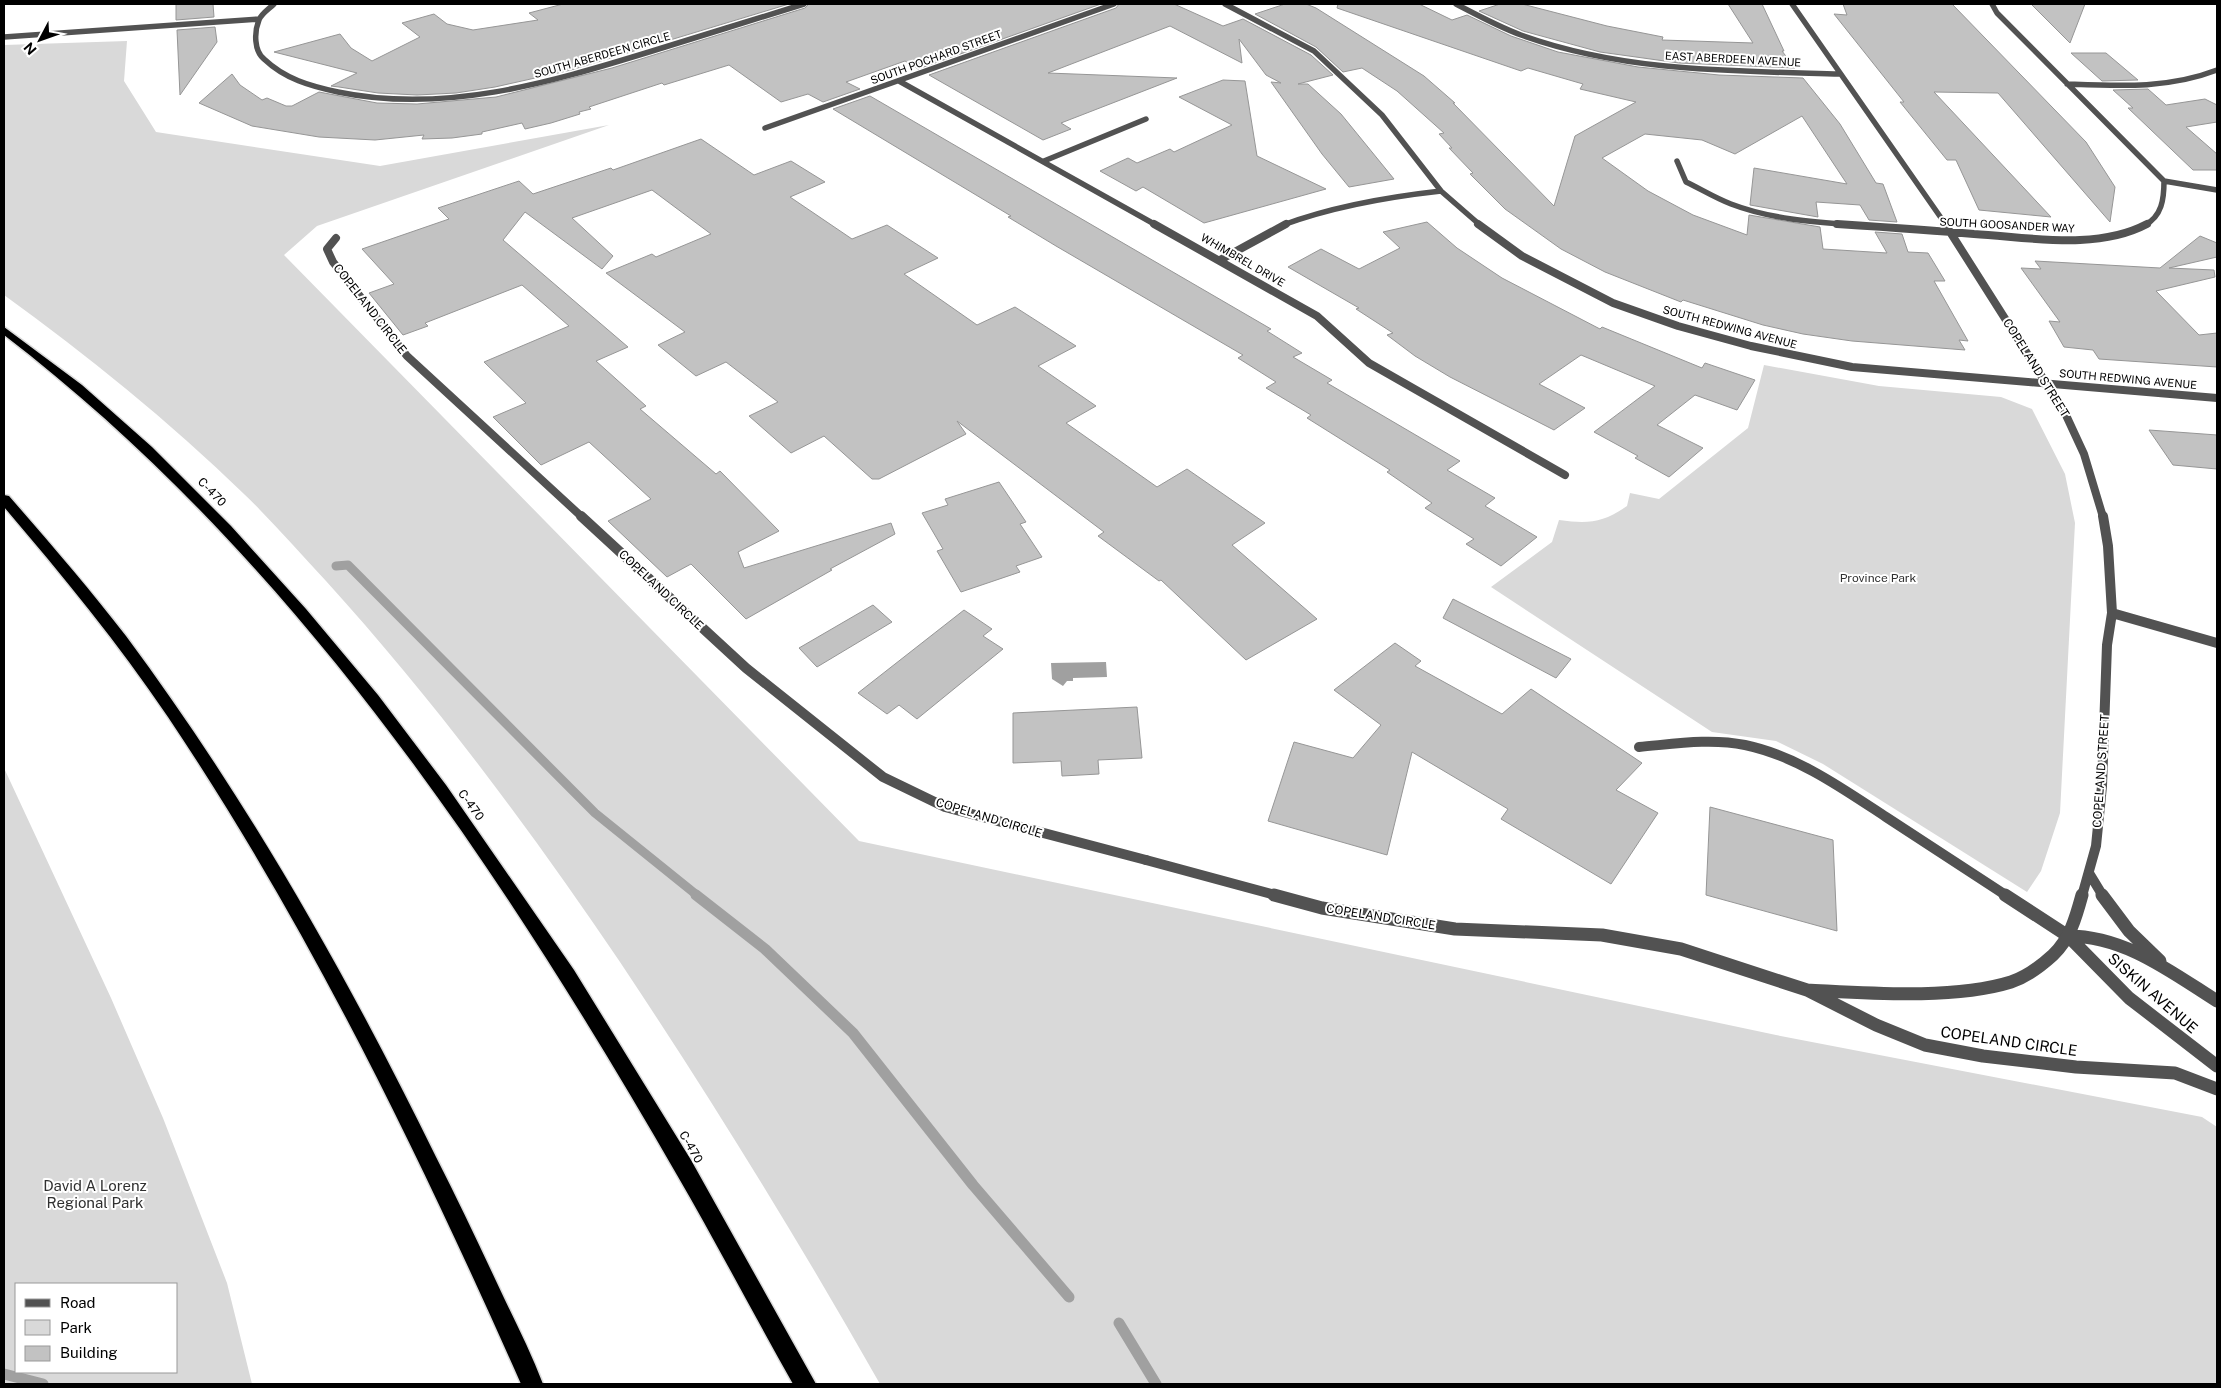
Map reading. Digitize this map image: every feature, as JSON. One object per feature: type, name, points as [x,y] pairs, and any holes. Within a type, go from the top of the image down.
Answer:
[{"type":"highway","name":"C-470","points":[[4,330],[99,406],[168,469],[280,588],[374,702],[459,816],[584,1003],[684,1166],[804,1384]]},
{"type":"highway","points":[[4,499],[81,588],[141,666],[192,740],[275,872],[327,963],[385,1074],[449,1203],[532,1384]]},
{"type":"street","points":[[4,37],[259,19],[274,4]]},
{"type":"street","name":"SOUTH ABERDEEN CIRCLE","points":[[259,19],[255,38],[260,56],[279,73],[312,86],[358,96],[419,99],[468,96],[521,89],[579,74],[804,4]]},
{"type":"street","name":"SOUTH POCHARD STREET","points":[[765,128],[1114,4]]},
{"type":"street","name":"SOUTH REDWING AVENUE","points":[[1225,4],[1314,52],[1382,115],[1441,191],[1477,223],[1522,256],[1613,303],[1678,326],[1751,346],[1852,367],[2217,398]]},
{"type":"street","name":"EAST ABERDEEN AVENUE","points":[[1456,4],[1522,35],[1591,55],[1707,70],[1840,74]]},
{"type":"street","name":"COPELAND STREET","points":[[1792,4],[1951,232],[2065,413],[2084,454],[2102,512],[2108,546],[2112,613],[2107,645],[2098,822],[2089,873],[2068,936]]},
{"type":"street","points":[[1992,4],[1997,13],[2164,181],[2217,190]]},
{"type":"street","points":[[2067,84],[2157,85],[2208,74],[2217,70]]},
{"type":"street","name":"WHIMBREL DRIVE","points":[[899,81],[1317,316],[1369,363],[1565,475]]},
{"type":"street","points":[[1044,161],[1146,119]]},
{"type":"street","name":"SOUTH GOOSANDER WAY","points":[[1678,161],[1686,182],[1730,204],[1761,213],[1809,222],[2051,239],[2085,239],[2115,235],[2139,228],[2157,216],[2164,200],[2164,181]]},
{"type":"street","points":[[1220,260],[1280,227],[1328,210],[1387,197],[1441,191]]},
{"type":"street","name":"COPELAND CIRCLE","points":[[336,238],[327,249],[333,262],[407,356],[746,668],[811,722],[883,777],[945,808],[1322,908],[1455,929],[1602,935],[1681,950],[1807,990],[1907,1039],[1946,1050],[2076,1067],[2175,1073],[2217,1088]]},
{"type":"street","points":[[2112,613],[2217,643]]},
{"type":"street","points":[[1639,747],[1704,742],[1733,743],[1766,750],[1795,762],[1834,783],[2068,936]]},
{"type":"street","name":"SISKIN AVENUE","points":[[2089,873],[2121,924],[2175,974]]},
{"type":"street","name":"COPELAND CIRCLE","points":[[1807,990],[1922,993],[1971,990],[2011,982],[2045,962],[2068,936]]},
{"type":"street","name":"SISKIN AVENUE","points":[[2068,936],[2095,938],[2115,944],[2175,974],[2217,1001]]},
{"type":"street","name":"SISKIN AVENUE","points":[[2068,936],[2129,998],[2217,1066]]},
{"type":"green space","points":[[127,41],[124,81],[156,132],[380,166],[609,125],[317,226],[284,255],[859,841],[1776,1035],[2202,1117],[2217,1127],[2217,1384],[880,1384],[721,1118],[620,962],[516,814],[443,719],[366,626],[244,494],[187,441],[127,390],[4,295],[4,45]]},
{"type":"green space","name":"Province Park","points":[[1764,365],[1879,386],[2001,397],[2032,409],[2065,474],[2075,523],[2060,813],[2041,871],[2027,892],[1823,764],[1776,741],[1712,732],[1491,587],[1552,542],[1559,520],[1587,522],[1603,519],[1627,506],[1630,493],[1659,499],[1748,428]]},
{"type":"green space","name":"David A Lorenz Regional Park","points":[[4,768],[111,998],[163,1118],[227,1283],[252,1384],[4,1384]]},
{"type":"shaded area","points":[[1106,662],[1107,677],[1073,678],[1073,681],[1067,681],[1063,686],[1052,679],[1051,663]]},
{"type":"building","points":[[176,4],[213,4],[214,17],[176,20]]},
{"type":"building","points":[[563,4],[789,4],[571,70],[495,87],[456,93],[417,95],[378,93],[331,86],[357,73],[274,52],[340,34],[351,48],[372,61],[420,37],[402,23],[434,14],[447,24],[473,30],[538,20],[529,13]]},
{"type":"building","points":[[809,4],[1101,4],[918,69],[905,61],[846,82],[860,89],[823,102],[808,94],[781,102],[729,65],[664,85],[662,83],[589,107],[591,109],[579,112],[580,114],[525,129],[522,123],[482,132],[482,134],[452,138],[422,139],[424,135],[375,140],[319,137],[252,126],[199,103],[232,74],[240,85],[262,100],[267,98],[286,106],[292,106],[319,92],[377,103],[417,104],[496,97],[612,68],[805,8]]},
{"type":"building","points":[[1119,4],[1174,4],[1223,26],[1243,19],[1311,55],[1333,75],[1298,84],[1308,84],[1341,114],[1394,179],[1349,187],[1322,154],[1271,82],[1281,83],[1266,75],[1239,39],[1242,63],[1170,26],[1048,73],[1177,78],[1061,123],[1071,129],[1043,140],[929,75],[1116,8]]},
{"type":"building","points":[[1285,4],[1306,4],[1316,8],[1424,76],[1455,103],[1453,103],[1554,206],[1575,136],[1636,102],[1580,89],[1583,84],[1528,68],[1521,71],[1337,8],[1338,4],[1419,4],[1452,20],[1467,15],[1511,36],[1558,52],[1638,67],[1719,75],[1803,78],[1840,124],[1876,183],[1883,184],[1897,222],[1869,220],[1860,205],[1816,202],[1818,217],[1750,205],[1754,168],[1847,184],[1802,116],[1735,154],[1702,140],[1645,134],[1602,158],[1648,191],[1693,215],[1747,235],[1749,215],[1820,227],[1823,249],[1887,253],[1875,232],[1902,234],[1908,252],[1928,253],[1945,281],[1934,281],[1968,341],[1959,340],[1965,350],[1852,341],[1803,334],[1763,325],[1683,300],[1681,302],[1605,272],[1561,249],[1505,209],[1470,174],[1473,173],[1449,148],[1452,148],[1439,134],[1444,133],[1397,91],[1362,68],[1343,72],[1316,47],[1255,14]]},
{"type":"building","points":[[1500,4],[1522,4],[1607,26],[1663,37],[1662,40],[1753,43],[1728,4],[1762,4],[1784,51],[1782,51],[1795,68],[1679,63],[1600,52],[1523,31],[1479,11]]},
{"type":"building","points":[[1843,4],[1952,4],[2086,142],[2115,187],[2110,222],[1998,93],[1934,92],[2051,217],[1979,210],[1956,160],[1947,160],[1900,102],[1904,102],[1834,14],[1847,15]]},
{"type":"building","points":[[2031,4],[2085,4],[2070,43]]},
{"type":"building","points":[[215,27],[217,42],[180,95],[177,30]]},
{"type":"building","points":[[2071,53],[2106,53],[2138,80],[2102,81]]},
{"type":"building","points":[[1223,80],[1245,81],[1257,156],[1326,189],[1204,223],[1143,187],[1136,191],[1100,171],[1128,158],[1137,163],[1170,149],[1174,152],[1232,125],[1179,97]]},
{"type":"building","points":[[2148,89],[2166,105],[2205,99],[2217,105],[2217,122],[2186,127],[2217,154],[2217,170],[2193,170],[2128,108],[2133,108],[2113,90]]},
{"type":"building","points":[[870,96],[1271,329],[1267,331],[1302,353],[1293,357],[1332,380],[1327,383],[1460,461],[1447,470],[1495,498],[1485,506],[1537,537],[1501,566],[1466,544],[1474,539],[1425,508],[1432,503],[1387,472],[1390,470],[1307,418],[1311,415],[1266,388],[1276,382],[1238,358],[1243,355],[1056,246],[1008,217],[1011,216],[833,109]]},
{"type":"building","points":[[701,139],[754,175],[791,161],[825,182],[790,197],[852,239],[887,225],[938,258],[904,274],[977,325],[1015,307],[1076,346],[1038,366],[1096,406],[1066,423],[1157,487],[1187,469],[1265,523],[1232,545],[1317,619],[1246,660],[1161,580],[1159,581],[1098,536],[1104,532],[957,421],[966,434],[879,479],[872,479],[824,436],[791,453],[749,416],[778,402],[726,362],[696,376],[658,345],[685,332],[606,273],[652,254],[656,257],[711,234],[652,190],[572,218],[613,256],[602,269],[525,212],[503,240],[628,347],[596,361],[646,406],[640,409],[716,474],[720,471],[779,531],[738,552],[744,568],[891,523],[895,534],[830,569],[832,570],[746,619],[691,564],[667,577],[608,521],[651,499],[589,442],[541,465],[493,417],[526,403],[484,362],[569,326],[522,285],[425,323],[428,326],[403,335],[369,293],[394,284],[362,249],[449,219],[438,208],[519,181],[533,194],[611,168],[613,170]]},
{"type":"building","points":[[1427,222],[1457,248],[1502,278],[1600,329],[1602,327],[1702,368],[1705,363],[1755,380],[1737,410],[1695,395],[1657,425],[1703,448],[1669,477],[1635,458],[1638,456],[1594,432],[1655,386],[1581,355],[1539,384],[1585,408],[1554,430],[1450,377],[1415,356],[1387,335],[1393,333],[1356,309],[1359,308],[1288,267],[1321,249],[1359,269],[1400,248],[1383,232]]},
{"type":"building","points":[[2200,236],[2217,243],[2217,257],[2169,268],[2214,270],[2215,277],[2156,291],[2199,335],[2217,333],[2217,367],[2099,359],[2093,350],[2064,347],[2049,321],[2060,322],[2021,268],[2041,269],[2035,261],[2160,268]]},
{"type":"building","points":[[2149,430],[2217,435],[2217,469],[2173,465]]},
{"type":"building","points":[[999,482],[1026,522],[1020,524],[1042,557],[1016,566],[1020,572],[961,592],[937,551],[943,549],[922,513],[948,505],[945,499]]},
{"type":"building","points":[[1453,599],[1571,659],[1556,678],[1443,618]]},
{"type":"building","points":[[873,605],[892,622],[817,667],[799,648]]},
{"type":"building","points":[[964,610],[992,629],[983,636],[1003,649],[917,719],[899,705],[887,714],[858,693]]},
{"type":"building","points":[[1395,643],[1421,661],[1415,666],[1502,714],[1531,689],[1642,763],[1616,790],[1658,813],[1611,884],[1501,819],[1508,809],[1412,752],[1387,855],[1268,821],[1294,742],[1353,758],[1381,725],[1334,690]]},
{"type":"building","points":[[1137,707],[1142,758],[1098,760],[1099,774],[1062,776],[1061,761],[1013,763],[1013,713]]},
{"type":"building","points":[[1710,807],[1833,840],[1837,931],[1706,895]]},
{"type":"waterway","points":[[336,566],[348,565],[595,813],[698,896]]},
{"type":"waterway","points":[[696,895],[765,949],[853,1033],[973,1185],[1069,1297]]},
{"type":"waterway","points":[[1119,1323],[1156,1384]]},
{"type":"waterway","points":[[4,1374],[43,1384]]}]
